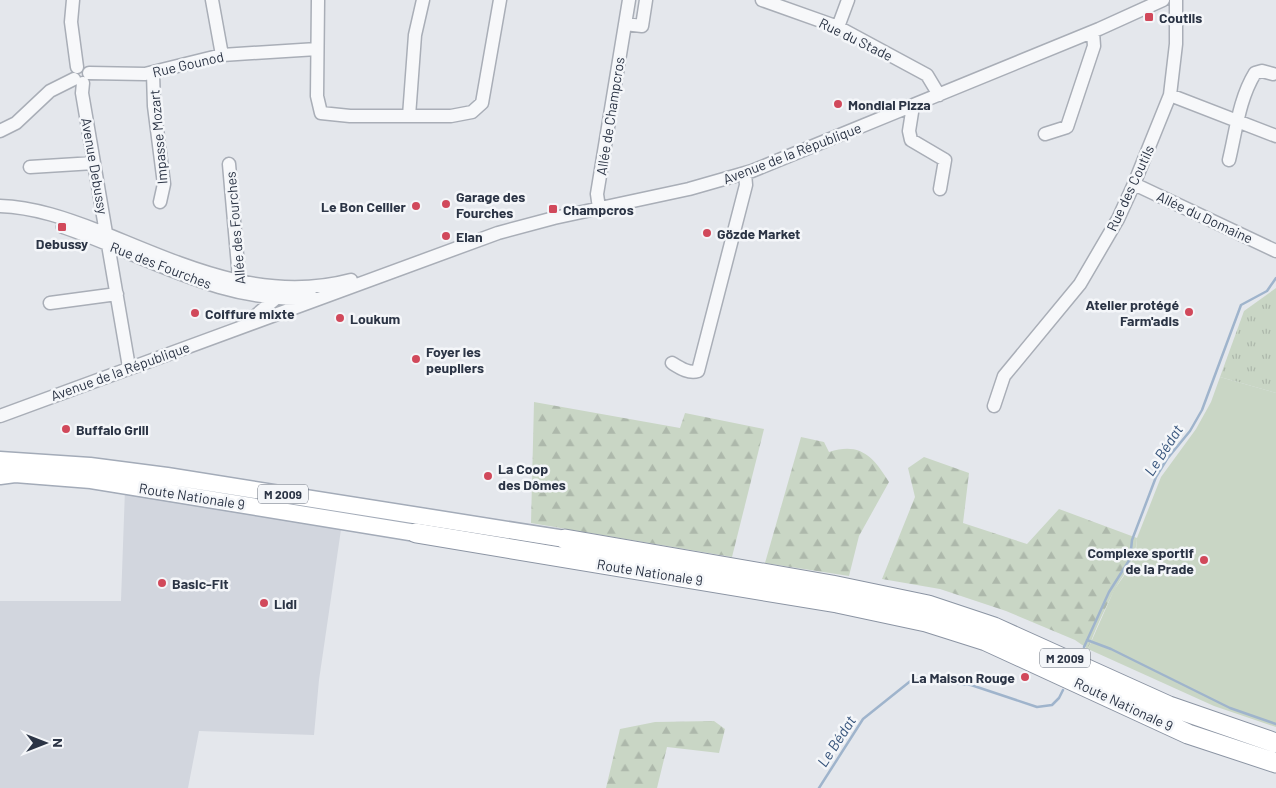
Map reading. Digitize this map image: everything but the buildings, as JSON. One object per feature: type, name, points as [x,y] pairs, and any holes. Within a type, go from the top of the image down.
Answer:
[{"type":"highway","name":"Route Nationale 9","points":[[416,533],[827,602],[926,622],[986,641],[1188,734],[1276,763]]},
{"type":"highway","name":"Route Nationale 9","points":[[565,539],[902,598],[964,615],[1047,650],[1169,706],[1276,743]]},
{"type":"main road","name":"M 2009","points":[[0,460],[90,466],[167,476],[565,539]]},
{"type":"main road","name":"Route Nationale 9","points":[[0,476],[15,474],[91,480],[416,533]]},
{"type":"street","name":"Avenue Debussy","points":[[73,0],[71,22],[129,367]]},
{"type":"street","points":[[212,0],[222,55]]},
{"type":"street","points":[[318,0],[317,96],[321,113],[350,116],[451,116],[472,112],[482,103],[500,0]]},
{"type":"street","points":[[409,116],[415,35],[423,0]]},
{"type":"street","name":"Allée de Champcros","points":[[599,208],[596,194],[629,0]]},
{"type":"street","points":[[625,24],[642,26],[646,0]]},
{"type":"street","points":[[838,27],[848,0]]},
{"type":"street","name":"Avenue de la République","points":[[0,416],[498,233],[599,208],[681,191],[745,173],[1093,32],[1163,0]]},
{"type":"street","name":"Rue des Coutils","points":[[994,406],[1004,376],[1080,284],[1118,220],[1170,95],[1176,44],[1176,0]]},
{"type":"street","name":"Rue du Stade","points":[[770,1],[838,27],[927,75],[939,95]]},
{"type":"street","points":[[1045,134],[1067,127],[1094,46],[1093,32]]},
{"type":"street","name":"Rue Gounod","points":[[81,75],[153,73],[222,55],[317,49]]},
{"type":"street","points":[[1229,160],[1243,97],[1255,73],[1262,71],[1273,74]]},
{"type":"street","name":"Impasse Mozart","points":[[153,73],[154,112],[164,184],[160,202]]},
{"type":"street","points":[[0,131],[16,123],[50,91],[81,75]]},
{"type":"street","points":[[1170,95],[1276,136]]},
{"type":"street","points":[[913,106],[909,131],[911,140],[945,160],[940,189]]},
{"type":"street","points":[[30,167],[94,163]]},
{"type":"street","name":"Allée des Fourches","points":[[230,164],[240,288]]},
{"type":"street","points":[[672,363],[681,369],[698,371],[746,185],[745,173]]},
{"type":"street","name":"Allée du Domaine","points":[[1134,184],[1276,251]]},
{"type":"street","name":"Rue des Fourches","points":[[0,206],[49,214],[108,240]]},
{"type":"street","name":"Rue des Fourches","points":[[0,214],[48,222],[108,240],[240,288],[278,298],[326,297]]},
{"type":"street","name":"Avenue de la République","points":[[287,288],[319,287],[407,266]]},
{"type":"street","name":"Rue des Fourches","points":[[240,288],[287,288]]},
{"type":"street","points":[[241,328],[278,298],[287,288]]},
{"type":"street","points":[[50,303],[117,294]]},
{"type":"shaded area","points":[[125,489],[343,516],[319,680],[314,735],[199,731],[188,788],[0,788],[0,601],[121,601]]},
{"type":"green space","points":[[1276,288],[1276,393],[1220,377],[1244,311]]},
{"type":"green space","name":"Complexe sportif de la Prade","points":[[1220,377],[1276,393],[1276,727],[1214,706],[1088,649],[1114,590],[1128,570],[1136,551],[1137,538],[1161,477],[1196,429],[1211,402]]},
{"type":"green space","points":[[534,402],[680,428],[685,413],[764,429],[732,557],[531,523]]},
{"type":"green space","points":[[801,437],[824,442],[829,452],[849,449],[865,454],[877,465],[889,482],[859,536],[849,576],[765,563]]},
{"type":"green space","points":[[924,457],[969,473],[963,523],[1027,544],[1059,509],[1137,538],[1132,560],[1107,605],[1088,649],[1075,640],[1006,611],[940,589],[882,579],[915,497],[908,468]]},
{"type":"green space","points":[[714,721],[725,729],[719,753],[667,747],[657,788],[606,788],[620,729],[655,722]]},
{"type":"waterway","name":"Le Bédat","points":[[1084,647],[1109,592],[1130,559],[1132,540],[1156,477],[1167,459],[1190,431],[1202,410],[1241,305],[1267,291],[1276,278]]},
{"type":"waterway","points":[[1087,640],[1111,649],[1230,708],[1276,724]]},
{"type":"waterway","name":"Le Bédat","points":[[819,788],[863,719],[913,679],[971,685],[1037,707],[1052,705],[1059,698],[1063,690]]},
{"type":"place","name":"Coutils","points":[[1149,17]]},
{"type":"place","name":"Mondial Pizza","points":[[838,104]]},
{"type":"place","name":"Garage des Fourches","points":[[446,204]]},
{"type":"place","name":"Le Bon Cellier","points":[[416,206]]},
{"type":"place","name":"Champcros","points":[[553,209]]},
{"type":"place","name":"Debussy","points":[[62,227]]},
{"type":"place","name":"Gözde Market","points":[[707,233]]},
{"type":"place","name":"Elan","points":[[446,236]]},
{"type":"place","name":"Atelier protégé Farm'adis","points":[[1189,312]]},
{"type":"place","name":"Coiffure mixte","points":[[195,313]]},
{"type":"place","name":"Loukum","points":[[340,318]]},
{"type":"place","name":"Foyer les peupliers","points":[[416,359]]},
{"type":"place","name":"Buffalo Grill","points":[[66,429]]},
{"type":"place","name":"La Coop des Dômes","points":[[488,476]]},
{"type":"place","name":"Complexe sportif de la Prade","points":[[1204,560]]},
{"type":"place","name":"Basic-Fit","points":[[162,583]]},
{"type":"place","name":"Lidl","points":[[264,603]]},
{"type":"place","name":"La Maison Rouge","points":[[1025,677]]}]
